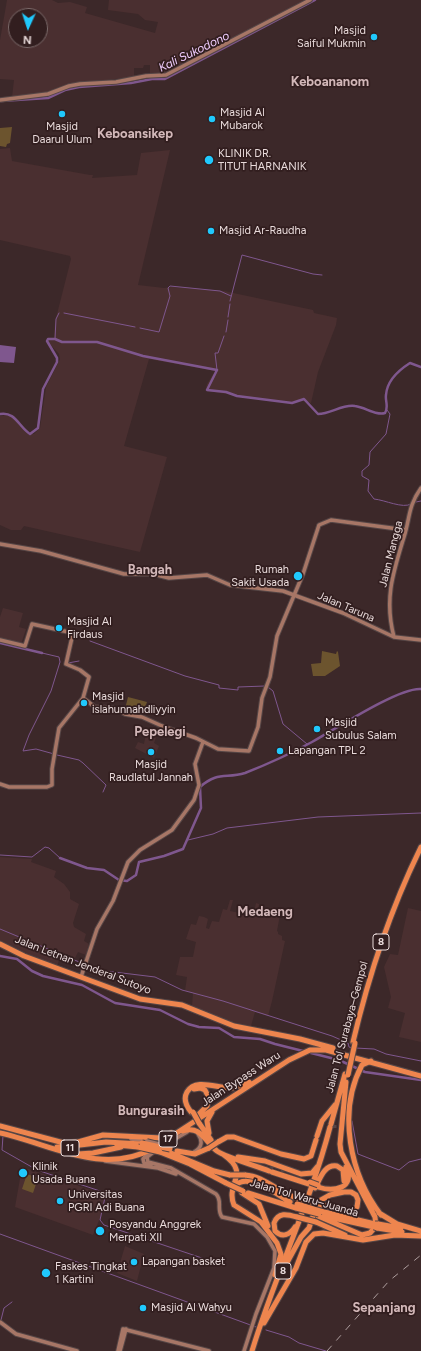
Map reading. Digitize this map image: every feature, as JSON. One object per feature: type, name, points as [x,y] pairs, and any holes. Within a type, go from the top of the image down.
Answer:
[{"type":"highway","name":"Jalan Tol Surabaya–Gempol","points":[[254,1351],[256,1337],[299,1211],[321,1161],[346,1082],[366,990],[382,938],[402,887],[421,847]]},
{"type":"highway","name":"Jalan Tol Surabaya–Gempol","points":[[354,1042],[381,948],[399,902],[421,853]]},
{"type":"highway","name":"Jalan Letnan Jenderal Sutoyo","points":[[0,944],[24,956],[145,1000],[187,1007],[234,1026],[334,1048]]},
{"type":"highway","name":"Jalan Letnan Jenderal Sutoyo","points":[[301,1040],[339,1052]]},
{"type":"highway","points":[[301,1040],[304,1045],[303,1051]]},
{"type":"highway","name":"Jalan Bypass Waru","points":[[2,1130],[61,1142],[74,1142],[107,1134],[141,1143],[166,1136],[293,1054],[316,1048],[334,1048]]},
{"type":"highway","name":"Jalan Bypass Waru","points":[[316,1048],[339,1052]]},
{"type":"highway","name":"17","points":[[334,1048],[421,1072]]},
{"type":"highway","name":"Jalan Bypass Waru","points":[[2,1130],[18,1137],[88,1159],[103,1161],[123,1159],[152,1149],[303,1051]]},
{"type":"highway","name":"17","points":[[339,1052],[421,1076]]},
{"type":"highway","points":[[372,1061],[363,1063],[360,1068],[350,1105],[351,1152],[360,1176],[381,1215]]},
{"type":"highway","name":"Jalan Tol Surabaya–Gempol","points":[[254,1351],[313,1193],[339,1097],[347,1074]]},
{"type":"highway","points":[[250,1082],[231,1088],[201,1085],[191,1088],[187,1092],[185,1099],[213,1144],[219,1149],[271,1170]]},
{"type":"highway","points":[[195,1162],[218,1172],[258,1178],[284,1194],[297,1198],[362,1234],[370,1233],[375,1229],[377,1222],[348,1166],[341,1148],[346,1082]]},
{"type":"highway","points":[[192,1112],[187,1102],[188,1094],[194,1089],[202,1088],[208,1093],[209,1100],[207,1106],[197,1116]]},
{"type":"highway","points":[[141,1143],[193,1154],[211,1147],[227,1137],[234,1137],[281,1154],[301,1159],[311,1156],[322,1121],[339,1097]]},
{"type":"highway","points":[[219,1105],[208,1117],[206,1125],[212,1140],[219,1149]]},
{"type":"highway","points":[[199,1123],[211,1147]]},
{"type":"highway","points":[[224,1155],[328,1190],[337,1190],[347,1181],[348,1171],[339,1150],[342,1128]]},
{"type":"highway","points":[[176,1134],[186,1130],[195,1129],[202,1134],[211,1147],[234,1162],[237,1168],[237,1176],[232,1199],[236,1207],[263,1223],[279,1246],[280,1257],[271,1280],[256,1337]]},
{"type":"highway","name":"Jalan Tol Waru–Juanda","points":[[2,1130],[62,1148],[141,1143]]},
{"type":"highway","name":"Jalan Tol Waru–Juanda","points":[[2,1130],[24,1134],[66,1146],[102,1142],[141,1143],[184,1161],[243,1190],[299,1211]]},
{"type":"highway","points":[[24,1134],[46,1138]]},
{"type":"highway","points":[[61,1142],[75,1144],[102,1140],[125,1142]]},
{"type":"highway","points":[[60,1150],[87,1154],[141,1143],[152,1143],[149,1147],[123,1159]]},
{"type":"highway","name":"11","points":[[169,1149],[195,1162],[227,1183]]},
{"type":"highway","points":[[238,1157],[265,1161],[305,1175],[312,1173],[321,1161]]},
{"type":"highway","points":[[244,1161],[260,1170],[283,1170],[294,1178]]},
{"type":"highway","points":[[313,1193],[326,1168],[334,1166],[343,1170],[344,1181],[339,1186],[332,1188],[318,1186]]},
{"type":"highway","points":[[348,1166],[369,1201],[381,1215],[397,1224],[421,1231]]},
{"type":"highway","points":[[233,1190],[239,1182],[249,1180],[290,1202]]},
{"type":"highway","points":[[243,1190],[259,1204],[268,1227],[281,1247],[281,1260],[271,1280]]},
{"type":"highway","name":"11","points":[[243,1190],[290,1202],[299,1211],[320,1212],[376,1226],[421,1235]]},
{"type":"highway","points":[[293,1273],[298,1255],[317,1206],[325,1197],[349,1192],[356,1195],[358,1200],[357,1207],[350,1212],[320,1212]]},
{"type":"highway","points":[[299,1211],[294,1229],[288,1234],[281,1235],[275,1231],[274,1223],[277,1216],[299,1211],[316,1222],[358,1239]]},
{"type":"highway","points":[[284,1268],[302,1235],[310,1226]]},
{"type":"highway","name":"11","points":[[376,1226],[421,1231]]},
{"type":"highway","points":[[264,1323],[293,1273],[306,1242],[314,1234],[323,1233],[358,1239],[395,1235],[421,1235]]},
{"type":"street","points":[[0,100],[48,94],[76,84],[166,75],[310,0]]},
{"type":"street","name":"Jalan Mangga","points":[[394,637],[389,617],[397,556],[406,530],[411,507],[421,488]]},
{"type":"street","points":[[83,698],[96,707],[113,708],[129,715],[142,717],[220,750],[249,752],[258,727],[262,698],[267,685],[277,636],[294,595],[319,525],[331,520],[406,530]]},
{"type":"street","name":"Jalan Taruna","points":[[0,544],[41,551],[124,574],[158,575],[169,578],[206,575],[230,585],[264,588],[294,595],[343,613],[394,637],[421,640]]},
{"type":"street","points":[[0,640],[23,647],[26,646],[32,624],[73,634],[66,663],[80,670],[89,677],[83,698],[60,727],[52,769],[52,785],[47,787],[12,787],[0,784]]},
{"type":"street","points":[[81,977],[97,929],[113,901],[132,857],[170,831],[192,803],[199,785],[195,764],[204,742]]},
{"type":"street","points":[[169,1149],[194,1152],[201,1146],[201,1139],[197,1132],[187,1132],[148,1157],[147,1161],[149,1163],[165,1166],[219,1196],[219,1212],[223,1218],[250,1222],[269,1240],[275,1251],[274,1268],[271,1280],[252,1325],[244,1351]]},
{"type":"street","points":[[152,1149],[144,1156],[144,1163],[175,1171]]},
{"type":"street","points":[[103,1161],[162,1169],[179,1175],[199,1185]]},
{"type":"street","points":[[0,1322],[16,1334],[77,1351]]},
{"type":"street","points":[[119,1351],[124,1329],[209,1351]]},
{"type":"shaded area","points":[[7,0],[52,0],[58,3],[70,2],[87,7],[85,13],[155,33],[158,22],[145,20],[138,14],[108,10],[109,0],[308,0],[165,74],[150,74],[150,65],[144,65],[143,68],[134,68],[134,77],[88,82],[42,94],[12,97],[14,80],[0,79],[0,40]]},
{"type":"shaded area","points":[[12,127],[10,143],[7,144],[6,147],[0,146],[0,128]]},
{"type":"shaded area","points":[[10,148],[12,161],[93,175],[92,178],[137,175],[141,153],[170,150],[138,285],[224,291],[313,310],[314,313],[337,318],[336,325],[318,372],[311,403],[299,400],[292,404],[207,391],[207,384],[215,371],[149,359],[124,446],[167,457],[140,552],[24,526],[21,530],[11,530],[0,525],[0,416],[9,415],[31,434],[34,434],[40,428],[46,387],[60,359],[59,354],[49,343],[49,339],[54,339],[55,322],[71,259],[70,256],[0,240],[0,149]]},
{"type":"shaded area","points":[[0,345],[16,347],[14,363],[0,362]]},
{"type":"shaded area","points":[[3,608],[23,613],[19,627],[26,629],[21,644],[0,640],[0,617]]},
{"type":"shaded area","points":[[322,651],[336,654],[337,651],[340,666],[325,676],[313,676],[311,664],[321,663]]},
{"type":"shaded area","points":[[128,697],[147,702],[145,707],[142,707],[140,716],[124,713]]},
{"type":"shaded area","points":[[158,726],[160,727],[154,743],[159,746],[154,758],[135,748],[138,742],[144,744],[146,734],[154,737]]},
{"type":"shaded area","points":[[0,857],[32,859],[31,862],[56,871],[54,877],[64,884],[70,892],[70,899],[79,904],[73,923],[74,927],[86,934],[84,941],[89,944],[86,955],[78,952],[75,958],[62,952],[57,966],[0,940]]},
{"type":"shaded area","points":[[230,900],[233,900],[230,911],[240,913],[241,910],[254,913],[256,903],[259,904],[258,909],[260,910],[258,916],[268,918],[272,907],[281,909],[277,931],[278,934],[282,936],[282,940],[285,941],[272,1001],[268,1016],[255,1012],[251,1026],[230,1022],[192,1006],[193,993],[185,991],[187,977],[176,975],[180,957],[193,957],[196,942],[186,939],[191,924],[196,925],[199,916],[204,917],[208,919],[206,928],[209,929],[212,921],[219,922],[223,909],[227,910]]},
{"type":"shaded area","points":[[408,908],[421,911],[421,1042],[399,1037],[405,1013],[388,1008],[391,997],[384,967],[390,954],[398,955]]},
{"type":"shaded area","name":"Universitas PGRI Adi Buana","points":[[22,1167],[106,1195],[100,1218],[93,1235],[15,1207]]},
{"type":"shaded area","points":[[27,1174],[38,1178],[33,1193],[22,1189]]},
{"type":"shaded area","points":[[125,1246],[144,1254],[137,1281],[117,1273]]},
{"type":"waterway","name":"Kali Sukodono","points":[[1,101],[48,98],[65,90],[79,87],[131,83],[152,79],[165,79],[315,0]]},
{"type":"waterway","points":[[230,301],[242,255],[313,274],[322,275]]},
{"type":"waterway","points":[[140,328],[159,332],[170,296],[168,288],[170,286],[220,291],[231,296]]},
{"type":"waterway","points":[[228,317],[230,304]]},
{"type":"waterway","points":[[55,339],[56,319],[59,313]]},
{"type":"waterway","points":[[64,313],[135,327]]},
{"type":"waterway","points":[[226,332],[228,320]]},
{"type":"waterway","points":[[217,370],[215,353],[218,353],[224,336]]},
{"type":"waterway","points":[[0,414],[13,417],[30,434],[38,428],[43,389],[57,362],[57,358],[47,341],[48,339],[55,339],[62,342],[97,342],[143,356],[217,370],[207,390],[226,392],[237,396],[292,403],[304,399],[318,414],[323,414],[346,406],[359,407],[382,414],[385,413],[387,408],[387,390],[394,376],[410,363],[421,367]]},
{"type":"waterway","points":[[387,410],[390,414],[386,434],[370,452],[369,465],[362,471],[362,476],[369,480],[368,491],[374,499],[399,505],[411,504]]},
{"type":"waterway","points":[[416,502],[421,501]]},
{"type":"waterway","points":[[90,641],[185,676],[219,685],[219,688],[238,690],[238,687],[265,686]]},
{"type":"waterway","points":[[0,643],[42,653]]},
{"type":"waterway","points":[[42,653],[59,657],[60,662],[51,691],[29,735],[23,751],[36,749],[54,754]]},
{"type":"waterway","points":[[68,663],[79,661]]},
{"type":"waterway","points":[[268,687],[273,691],[283,724],[307,744]]},
{"type":"waterway","points":[[60,858],[87,868],[104,870],[119,880],[127,881],[136,875],[139,862],[164,856],[183,849],[201,808],[200,787],[206,782],[217,777],[245,773],[271,762],[312,742],[350,719],[383,702],[411,690],[421,689]]},
{"type":"waterway","points":[[57,755],[79,760],[83,763],[106,785],[103,792]]},
{"type":"waterway","points":[[188,840],[213,834],[227,828],[318,817],[421,813]]},
{"type":"waterway","points":[[0,855],[32,857],[45,847],[49,848],[60,858]]},
{"type":"waterway","points":[[0,929],[84,964]]},
{"type":"waterway","points":[[0,956],[17,959],[32,971],[43,976],[82,985],[115,1003],[160,1010],[188,1024],[199,1027],[219,1028],[234,1037],[260,1039],[339,1060],[365,1072],[421,1080]]},
{"type":"waterway","points":[[87,965],[106,971],[155,977],[182,990],[223,1001],[332,1036],[348,1043],[349,1047],[352,1048]]},
{"type":"waterway","points":[[355,1048],[374,1049],[386,1054],[421,1061]]},
{"type":"waterway","points":[[352,1121],[358,1154],[399,1170],[409,1162],[421,1159]]},
{"type":"waterway","points":[[3,1136],[2,1150],[37,1170],[106,1193],[100,1220],[104,1225],[202,1258]]},
{"type":"waterway","points":[[0,1234],[256,1327]]},
{"type":"waterway","points":[[1,1320],[4,1308],[12,1302]]},
{"type":"waterway","points":[[266,1330],[289,1337],[299,1343],[326,1351]]},
{"type":"railway","points":[[327,1351],[389,1281],[421,1255]]},
{"type":"place","name":"Masjid Saiful Mukmin","points":[[374,37]]},
{"type":"place","name":"Masjid Daarul Ulum","points":[[62,114]]},
{"type":"place","name":"Masjid Al Mubarok","points":[[212,119]]},
{"type":"place","name":"KLINIK DR. TITUT HARNANIK","points":[[209,160]]},
{"type":"place","name":"Masjid Ar-Raudha","points":[[211,231]]},
{"type":"place","name":"Rumah Sakit Usada","points":[[298,576]]},
{"type":"place","name":"Masjid Al Firdaus","points":[[59,628]]},
{"type":"place","name":"Masjid islahunnahdliyyin","points":[[84,703]]},
{"type":"place","name":"Masjid Subulus Salam","points":[[317,729]]},
{"type":"place","name":"Lapangan TPL 2","points":[[280,751]]},
{"type":"place","name":"Masjid Raudlatul Jannah","points":[[151,752]]},
{"type":"place","name":"Klinik Usada Buana","points":[[23,1173]]},
{"type":"place","name":"Universitas PGRI Adi Buana","points":[[60,1201]]},
{"type":"place","name":"Posyandu Anggrek Merpati XII","points":[[100,1231]]},
{"type":"place","name":"Lapangan basket","points":[[134,1262]]},
{"type":"place","name":"Faskes Tingkat 1 Kartini","points":[[46,1273]]},
{"type":"place","name":"Masjid Al Wahyu","points":[[143,1308]]},
{"type":"district","name":"Keboananom","points":[[330,82]]},
{"type":"district","name":"Keboansikep","points":[[135,134]]},
{"type":"district","name":"Bangah","points":[[150,570]]},
{"type":"district","name":"Pepelegi","points":[[160,732]]},
{"type":"district","name":"Medaeng","points":[[265,912]]},
{"type":"district","name":"Bungurasih","points":[[151,1111]]},
{"type":"district","name":"Sepanjang","points":[[384,1308]]}]
